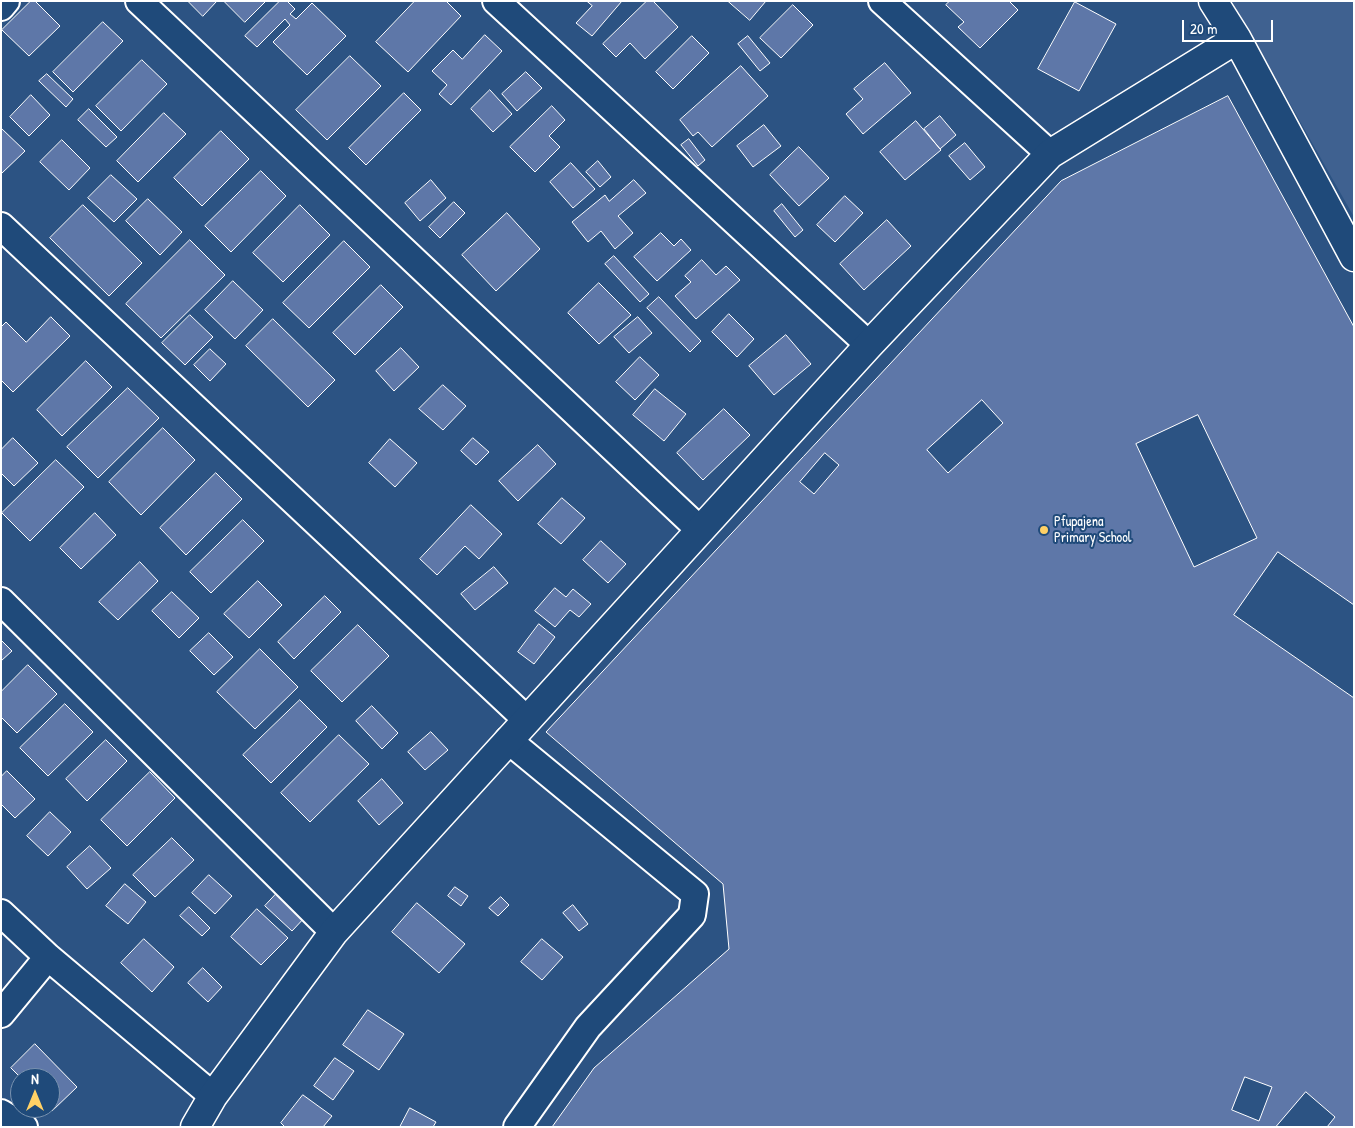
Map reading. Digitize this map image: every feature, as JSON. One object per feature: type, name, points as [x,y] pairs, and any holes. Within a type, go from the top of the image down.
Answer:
[{"type":"street","points":[[1,7],[6,1]]},
{"type":"street","points":[[138,1],[700,530]]},
{"type":"street","points":[[496,1],[869,345]]},
{"type":"street","points":[[882,1],[1050,154]]},
{"type":"street","points":[[1213,1],[1237,39],[1354,257]]},
{"type":"street","points":[[194,1127],[213,1096],[334,932],[869,345],[1050,154],[1237,39]]},
{"type":"street","points":[[1,226],[527,720]]},
{"type":"street","points":[[1,601],[334,932]]},
{"type":"street","points":[[508,740],[695,894],[692,915],[588,1027],[517,1127]]},
{"type":"street","points":[[1,913],[48,957],[213,1096]]},
{"type":"street","points":[[1,1014],[48,957]]},
{"type":"street","points":[[1,1113],[24,1127]]},
{"type":"shaded area","points":[[1232,1],[1354,1],[1354,217]]},
{"type":"building","points":[[31,1],[35,1],[60,26],[29,56],[2,30]]},
{"type":"building","points":[[188,1],[217,1],[203,16]]},
{"type":"building","points":[[224,1],[266,1],[245,22]]},
{"type":"building","points":[[280,1],[287,1],[295,9],[290,14],[296,19],[312,3],[346,36],[307,75],[273,42],[290,25],[285,19],[257,47],[245,36]]},
{"type":"building","points":[[415,1],[446,1],[461,16],[408,72],[376,42]]},
{"type":"building","points":[[587,1],[622,1],[592,36],[576,23],[592,6]]},
{"type":"building","points":[[647,1],[653,1],[678,27],[645,59],[630,43],[616,57],[603,44]]},
{"type":"building","points":[[728,1],[766,1],[750,20]]},
{"type":"building","points":[[950,1],[1009,1],[1018,10],[980,48],[958,27],[964,22],[946,5]]},
{"type":"building","points":[[1075,2],[1116,24],[1079,91],[1038,69]]},
{"type":"building","points":[[793,5],[813,25],[781,58],[760,38]]},
{"type":"building","points":[[103,22],[123,41],[73,92],[53,72]]},
{"type":"building","points":[[485,35],[502,51],[451,105],[439,94],[447,85],[432,71],[453,50],[462,59]]},
{"type":"building","points":[[692,36],[709,53],[673,89],[656,72]]},
{"type":"building","points":[[748,36],[770,63],[760,71],[738,44]]},
{"type":"building","points":[[350,56],[381,86],[327,140],[296,110]]},
{"type":"building","points":[[142,60],[167,84],[121,131],[96,106]]},
{"type":"building","points":[[885,63],[911,93],[863,134],[846,114],[863,99],[854,89]]},
{"type":"building","points":[[741,66],[768,96],[712,147],[698,132],[693,136],[680,120]]},
{"type":"building","points":[[526,72],[542,88],[517,111],[502,94]]},
{"type":"building","points":[[47,74],[73,99],[66,107],[39,81]]},
{"type":"building","points":[[490,90],[512,114],[493,132],[471,109]]},
{"type":"building","points":[[404,93],[421,110],[366,165],[349,148]]},
{"type":"building","points":[[31,95],[50,115],[29,136],[10,117]]},
{"type":"building","name":"Pfupajena Primary School","points":[[1228,96],[1354,327],[1354,1127],[552,1127],[594,1068],[729,949],[723,884],[546,732],[1061,181]]},
{"type":"building","points":[[552,106],[565,120],[549,136],[560,147],[535,172],[510,147]]},
{"type":"building","points":[[89,109],[117,137],[106,147],[78,120]]},
{"type":"building","points":[[164,113],[186,134],[138,182],[117,161]]},
{"type":"building","points":[[940,116],[956,135],[940,149],[924,129]]},
{"type":"building","points":[[916,121],[941,150],[905,180],[880,152]]},
{"type":"building","points":[[764,125],[781,146],[753,167],[737,146]]},
{"type":"building","points":[[1,128],[25,151],[1,174]]},
{"type":"building","points":[[221,131],[249,159],[202,206],[174,178]]},
{"type":"building","points":[[689,139],[705,160],[698,166],[681,145]]},
{"type":"building","points":[[62,140],[90,168],[69,190],[40,162]]},
{"type":"building","points":[[965,143],[985,167],[970,180],[949,156]]},
{"type":"building","points":[[799,147],[829,178],[799,206],[770,175]]},
{"type":"building","points":[[598,161],[611,177],[600,187],[586,172]]},
{"type":"building","points":[[571,163],[595,189],[573,208],[550,182]]},
{"type":"building","points":[[261,171],[286,196],[231,252],[205,226]]},
{"type":"building","points":[[111,175],[137,199],[114,222],[88,198]]},
{"type":"building","points":[[431,180],[446,198],[420,221],[405,203]]},
{"type":"building","points":[[634,180],[646,193],[618,216],[633,233],[615,249],[601,231],[588,242],[572,222],[605,195],[609,201]]},
{"type":"building","points":[[845,196],[863,213],[835,242],[817,225]]},
{"type":"building","points":[[148,199],[182,232],[160,255],[126,221]]},
{"type":"building","points":[[454,202],[465,213],[440,238],[429,227]]},
{"type":"building","points":[[782,204],[803,230],[795,237],[774,211]]},
{"type":"building","points":[[83,205],[142,263],[109,296],[50,238]]},
{"type":"building","points":[[300,205],[330,235],[283,282],[253,253]]},
{"type":"building","points":[[507,213],[540,249],[496,291],[462,255]]},
{"type":"building","points":[[887,220],[911,246],[864,290],[840,264]]},
{"type":"building","points":[[661,233],[674,246],[681,239],[691,250],[657,281],[634,257]]},
{"type":"building","points":[[190,240],[225,275],[161,338],[126,304]]},
{"type":"building","points":[[344,241],[370,267],[309,328],[283,303]]},
{"type":"building","points":[[614,256],[649,294],[640,302],[605,264]]},
{"type":"building","points":[[702,260],[716,275],[726,266],[740,280],[696,319],[675,296],[691,282],[685,276]]},
{"type":"building","points":[[233,281],[263,310],[235,339],[205,310]]},
{"type":"building","points":[[599,283],[631,315],[599,344],[568,313]]},
{"type":"building","points":[[381,285],[403,307],[355,355],[333,333]]},
{"type":"building","points":[[659,297],[701,341],[690,352],[647,308]]},
{"type":"building","points":[[729,314],[754,339],[737,357],[712,332]]},
{"type":"building","points":[[190,315],[213,337],[185,365],[162,343]]},
{"type":"building","points":[[51,317],[70,336],[13,392],[1,380],[1,327],[6,322],[26,342]]},
{"type":"building","points":[[638,317],[652,333],[629,353],[614,337]]},
{"type":"building","points":[[273,319],[335,380],[308,407],[246,346]]},
{"type":"building","points":[[786,335],[811,364],[774,395],[749,366]]},
{"type":"building","points":[[401,348],[419,367],[394,391],[376,371]]},
{"type":"building","points":[[210,349],[226,364],[210,381],[194,365]]},
{"type":"building","points":[[640,357],[659,375],[635,400],[616,382]]},
{"type":"building","points":[[86,361],[112,387],[62,436],[37,410]]},
{"type":"building","points":[[443,385],[466,406],[443,430],[419,409]]},
{"type":"building","points":[[128,388],[159,418],[98,478],[67,447]]},
{"type":"building","points":[[655,389],[686,414],[664,441],[633,415]]},
{"type":"building","points":[[982,400],[1003,423],[948,473],[927,450]]},
{"type":"building","points":[[724,409],[750,435],[703,480],[677,453]]},
{"type":"building","points":[[1198,415],[1257,538],[1194,567],[1136,444]]},
{"type":"building","points":[[163,428],[195,460],[141,515],[109,482]]},
{"type":"building","points":[[13,438],[38,463],[14,486],[1,473],[1,450]]},
{"type":"building","points":[[473,438],[489,452],[476,465],[461,451]]},
{"type":"building","points":[[390,439],[417,463],[395,487],[369,463]]},
{"type":"building","points":[[538,445],[556,464],[518,501],[499,481]]},
{"type":"building","points":[[825,453],[839,465],[814,494],[800,482]]},
{"type":"building","points":[[56,460],[84,487],[30,541],[2,513]]},
{"type":"building","points":[[216,473],[242,499],[186,555],[160,528]]},
{"type":"building","points":[[562,498],[585,518],[561,544],[538,524]]},
{"type":"building","points":[[471,505],[502,534],[479,559],[465,546],[437,575],[420,559]]},
{"type":"building","points":[[95,513],[116,535],[81,569],[60,548]]},
{"type":"building","points":[[243,520],[264,541],[211,593],[190,572]]},
{"type":"building","points":[[601,541],[626,564],[608,583],[583,560]]},
{"type":"building","points":[[1278,552],[1354,605],[1354,698],[1234,615]]},
{"type":"building","points":[[140,562],[158,581],[118,620],[99,602]]},
{"type":"building","points":[[494,567],[508,583],[475,610],[461,594]]},
{"type":"building","points":[[258,581],[282,605],[249,638],[224,614]]},
{"type":"building","points":[[555,588],[566,597],[573,589],[591,604],[579,617],[570,610],[555,627],[535,611]]},
{"type":"building","points":[[172,592],[199,618],[179,638],[152,611]]},
{"type":"building","points":[[325,596],[341,612],[294,659],[278,642]]},
{"type":"building","points":[[539,624],[555,637],[534,664],[518,652]]},
{"type":"building","points":[[358,625],[389,656],[342,702],[311,671]]},
{"type":"building","points":[[209,633],[233,657],[214,675],[190,651]]},
{"type":"building","points":[[1,640],[12,651],[1,661]]},
{"type":"building","points":[[260,649],[298,687],[255,729],[217,692]]},
{"type":"building","points":[[28,665],[57,694],[17,733],[1,717],[1,692]]},
{"type":"building","points":[[300,700],[327,727],[271,783],[243,755]]},
{"type":"building","points":[[65,704],[93,732],[48,776],[20,748]]},
{"type":"building","points":[[372,706],[398,733],[382,749],[356,721]]},
{"type":"building","points":[[431,732],[448,750],[425,770],[408,752]]},
{"type":"building","points":[[339,735],[369,764],[310,822],[281,793]]},
{"type":"building","points":[[106,740],[127,761],[87,801],[66,779]]},
{"type":"building","points":[[7,771],[35,799],[15,818],[1,804],[1,777]]},
{"type":"building","points":[[150,772],[175,798],[127,846],[101,820]]},
{"type":"building","points":[[382,779],[403,803],[379,825],[358,801]]},
{"type":"building","points":[[50,812],[71,832],[48,856],[27,836]]},
{"type":"building","points":[[172,838],[194,860],[155,897],[133,875]]},
{"type":"building","points":[[90,846],[111,868],[87,889],[67,867]]},
{"type":"building","points":[[209,875],[232,896],[215,914],[192,893]]},
{"type":"building","points":[[125,884],[146,902],[128,924],[106,906]]},
{"type":"building","points":[[455,887],[468,896],[461,906],[448,896]]},
{"type":"building","points":[[279,891],[307,915],[292,931],[265,906]]},
{"type":"building","points":[[501,897],[509,905],[498,916],[489,908]]},
{"type":"building","points":[[417,903],[465,944],[439,973],[392,932]]},
{"type":"building","points":[[573,905],[588,924],[579,931],[563,913]]},
{"type":"building","points":[[189,907],[210,928],[202,936],[180,916]]},
{"type":"building","points":[[257,909],[288,938],[261,965],[231,937]]},
{"type":"building","points":[[144,939],[174,967],[152,992],[121,963]]},
{"type":"building","points":[[542,939],[563,957],[542,980],[521,962]]},
{"type":"building","points":[[203,968],[222,987],[208,1002],[188,983]]},
{"type":"building","points":[[368,1010],[404,1034],[379,1070],[343,1045]]},
{"type":"building","points":[[35,1044],[58,1068],[11,1068]]},
{"type":"building","points":[[335,1058],[354,1071],[333,1100],[314,1086]]},
{"type":"building","points":[[60,1070],[77,1087],[60,1103]]},
{"type":"building","points":[[1245,1077],[1272,1087],[1259,1121],[1232,1110]]},
{"type":"building","points":[[1306,1092],[1335,1117],[1327,1127],[1276,1127]]},
{"type":"building","points":[[303,1095],[332,1116],[323,1127],[285,1127],[281,1123]]},
{"type":"building","points":[[410,1108],[436,1122],[433,1127],[400,1127]]},
{"type":"place","name":"Pfupajena Primary School","points":[[1044,530]]}]
